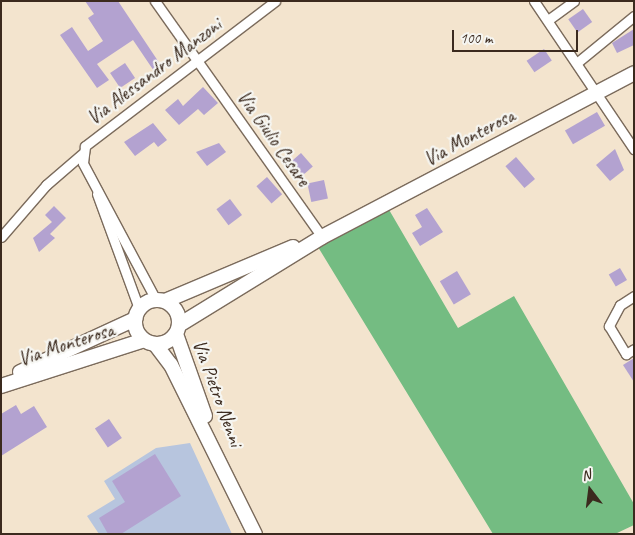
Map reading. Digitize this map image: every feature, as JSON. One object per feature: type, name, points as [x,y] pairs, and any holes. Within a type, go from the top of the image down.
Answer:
[{"type":"main road","name":"Via Monterosa","points":[[1,386],[149,342],[177,330],[322,236],[634,73]]},
{"type":"main road","name":"Via Monterosa","points":[[1,380],[160,301],[322,236]]},
{"type":"main road","name":"Via Pietro Nenni","points":[[160,301],[178,314],[177,330],[223,466]]},
{"type":"main road","name":"Via Pietro Nenni","points":[[137,314],[149,342],[171,365],[223,466],[254,534]]},
{"type":"street","name":"Via Giulio Cesare","points":[[155,1],[322,236]]},
{"type":"street","name":"Via Alessandro Manzoni","points":[[1,237],[46,185],[82,154],[90,140],[275,1]]},
{"type":"street","points":[[534,1],[579,61],[596,93],[634,149]]},
{"type":"street","points":[[548,20],[574,1]]},
{"type":"street","points":[[579,61],[634,16]]},
{"type":"street","points":[[82,154],[96,189],[137,314]]},
{"type":"street","points":[[96,189],[160,301]]},
{"type":"street","points":[[634,296],[620,305],[609,326],[626,354],[634,349]]},
{"type":"shaded area","points":[[190,443],[232,534],[99,534],[87,516],[115,499],[104,481],[156,448]]},
{"type":"green space","points":[[388,208],[458,328],[514,296],[634,504],[634,525],[615,534],[493,534],[318,247]]},
{"type":"building","points":[[85,1],[118,1],[164,70],[156,74],[133,40],[97,64],[109,80],[97,88],[60,35],[72,27],[88,51],[103,41],[88,18],[94,14]]},
{"type":"building","points":[[583,9],[592,22],[577,32],[568,19]]},
{"type":"building","points":[[634,29],[634,45],[617,53],[612,43]]},
{"type":"building","points":[[544,49],[552,61],[534,72],[527,61]]},
{"type":"building","points":[[125,63],[135,78],[120,88],[110,73]]},
{"type":"building","points":[[203,87],[218,103],[204,115],[198,109],[179,125],[165,110],[178,99],[183,106]]},
{"type":"building","points":[[597,112],[605,126],[573,144],[565,130]]},
{"type":"building","points":[[153,123],[167,140],[158,147],[154,142],[135,156],[124,142]]},
{"type":"building","points":[[219,143],[226,152],[207,166],[196,152]]},
{"type":"building","points":[[615,149],[624,170],[610,181],[596,165]]},
{"type":"building","points":[[301,153],[313,167],[302,176],[290,162]]},
{"type":"building","points":[[516,157],[535,179],[524,188],[505,166]]},
{"type":"building","points":[[267,177],[282,194],[272,204],[256,186]]},
{"type":"building","points":[[324,180],[328,199],[311,202],[307,184]]},
{"type":"building","points":[[230,199],[242,215],[228,225],[216,209]]},
{"type":"building","points":[[54,206],[66,218],[50,234],[55,238],[39,252],[33,238],[52,222],[45,215]]},
{"type":"building","points":[[427,208],[443,232],[420,246],[412,233],[422,227],[415,215]]},
{"type":"building","points":[[620,268],[627,280],[616,287],[609,274]]},
{"type":"building","points":[[457,271],[471,294],[454,304],[440,281]]},
{"type":"building","points":[[634,358],[634,382],[623,365]]},
{"type":"building","points":[[16,405],[21,414],[34,406],[47,427],[1,456],[1,414]]},
{"type":"building","points":[[109,419],[122,438],[108,448],[95,429]]},
{"type":"building","points":[[155,454],[181,496],[121,534],[108,534],[99,518],[125,502],[112,481]]}]
